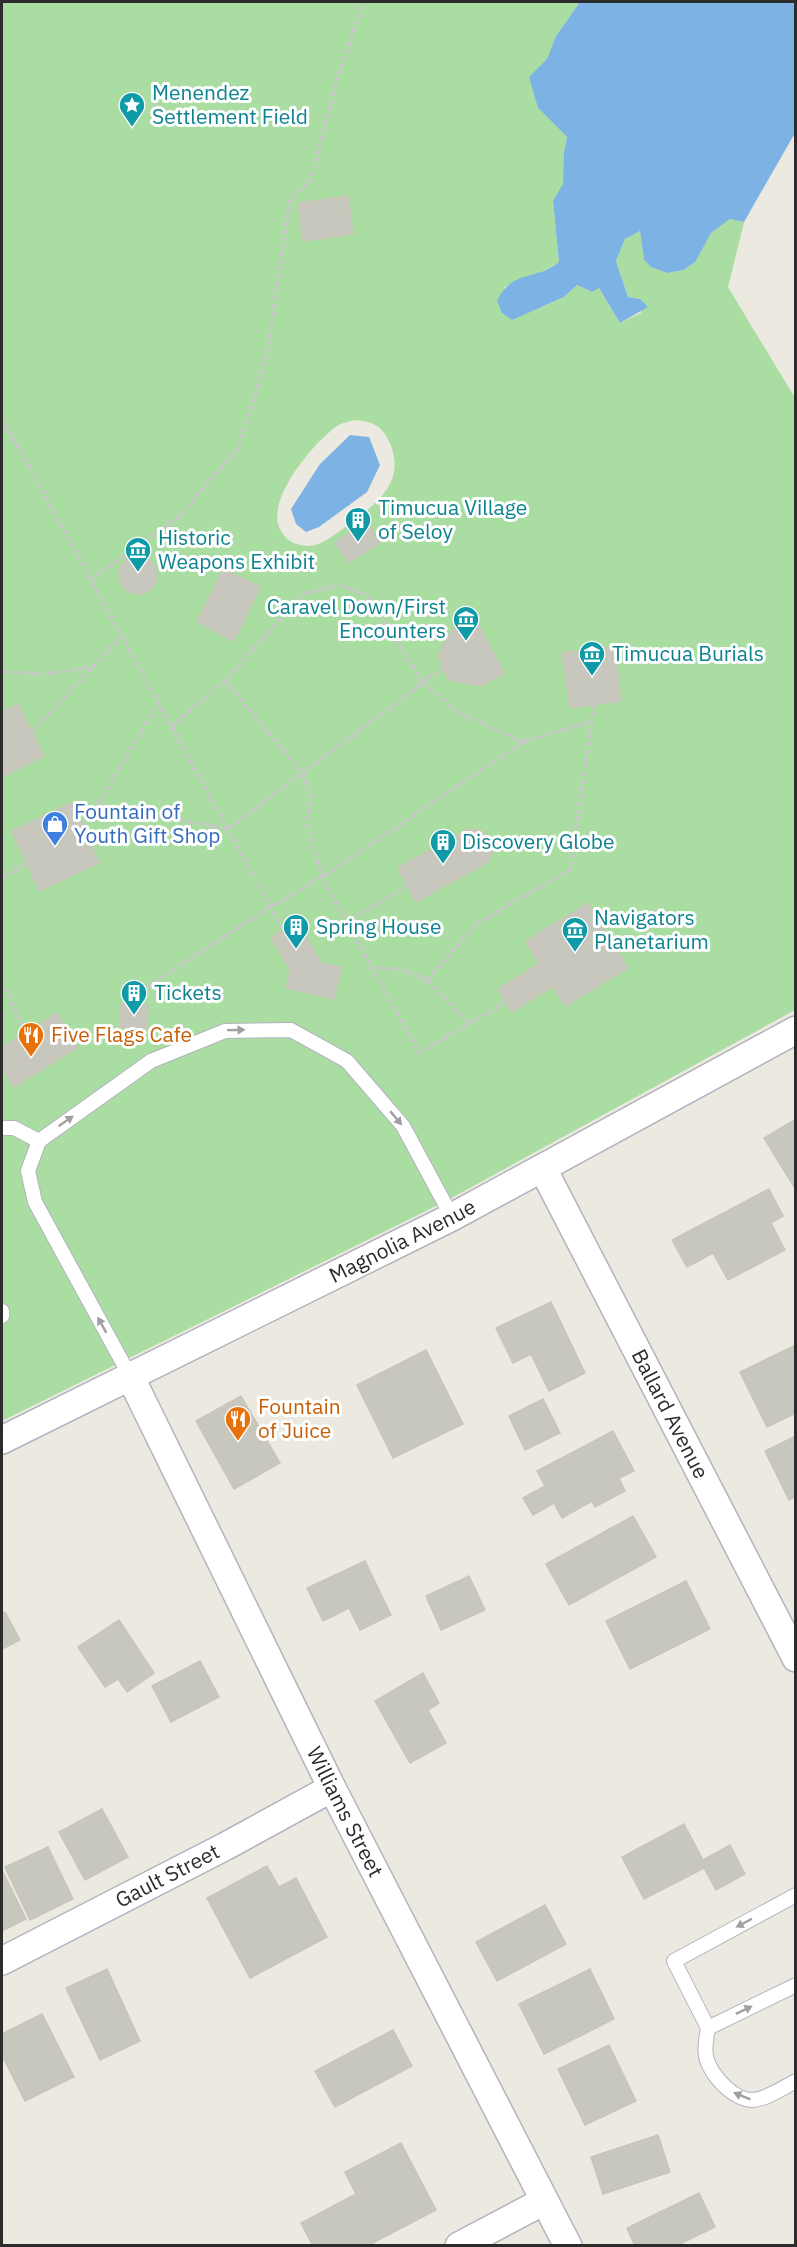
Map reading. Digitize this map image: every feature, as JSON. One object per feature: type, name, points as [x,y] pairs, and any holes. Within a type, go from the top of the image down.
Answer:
[{"type":"street","name":"Magnolia Avenue","points":[[2,1440],[452,1217],[795,1030]]},
{"type":"street","name":"Ballard Avenue","points":[[543,1169],[795,1658]]},
{"type":"street","name":"Williams Street","points":[[130,1376],[332,1788],[568,2246]]},
{"type":"street","name":"Gault Street","points":[[2,1961],[226,1846],[332,1788]]},
{"type":"street","points":[[459,2246],[544,2201]]},
{"type":"lane","points":[[130,1376],[35,1202],[28,1171],[39,1141],[151,1061],[225,1031],[291,1030],[347,1060],[403,1126],[452,1217]]},
{"type":"lane","points":[[2,1128],[14,1128],[39,1141]]},
{"type":"lane","points":[[2,1311],[2,1316]]},
{"type":"lane","points":[[795,1895],[674,1961],[708,2028],[705,2048],[709,2065],[721,2083],[740,2098],[754,2100],[795,2081]]},
{"type":"lane","points":[[708,2028],[795,1985]]},
{"type":"path","points":[[90,580],[180,516],[239,447],[267,355],[290,199],[311,180],[337,79],[364,2]]},
{"type":"path","points":[[2,418],[283,930]]},
{"type":"path","points":[[171,727],[225,681],[303,594],[341,585],[368,596],[423,683],[456,711],[523,742]]},
{"type":"path","points":[[32,732],[121,637]]},
{"type":"path","points":[[2,672],[46,674],[95,666]]},
{"type":"path","points":[[98,805],[228,829],[443,668]]},
{"type":"path","points":[[225,681],[302,773],[311,798],[307,825],[322,877],[419,1053],[506,1002]]},
{"type":"path","points":[[81,826],[98,805],[158,703]]},
{"type":"path","points":[[427,980],[476,924],[570,870],[594,705]]},
{"type":"path","points":[[133,1005],[152,983],[270,907],[322,877],[523,742],[592,721]]},
{"type":"path","points":[[2,879],[26,862]]},
{"type":"path","points":[[346,922],[408,886]]},
{"type":"path","points":[[371,967],[401,970],[427,980],[470,1024]]},
{"type":"path","points":[[2,981],[26,1033]]},
{"type":"green space","points":[[2,2],[580,2],[556,36],[535,95],[538,108],[567,137],[564,152],[564,184],[553,201],[559,262],[504,288],[542,307],[564,297],[577,285],[592,292],[599,288],[620,323],[641,313],[640,299],[628,297],[616,261],[625,239],[640,231],[644,260],[651,267],[668,273],[684,270],[696,261],[711,233],[730,219],[744,222],[728,287],[795,398],[795,1010],[444,1202],[2,1421]],"holes":[[[354,420],[377,426],[388,439],[394,460],[394,472],[390,484],[375,503],[327,540],[308,546],[292,542],[283,535],[277,519],[284,490],[293,474],[304,459],[337,426]]]},
{"type":"water","points":[[580,2],[795,2],[795,133],[744,222],[730,219],[711,233],[696,261],[684,270],[667,273],[651,267],[644,260],[640,231],[625,239],[616,261],[628,297],[640,299],[648,307],[620,323],[599,288],[592,292],[577,285],[564,297],[512,320],[502,313],[497,301],[503,291],[517,280],[542,272],[559,262],[553,201],[563,184],[567,137],[538,108],[529,77],[547,59],[556,36]]},
{"type":"water","points":[[350,435],[369,437],[380,465],[367,492],[319,527],[306,532],[296,524],[291,509],[320,464]]},
{"type":"building","points":[[348,196],[353,234],[303,241],[298,203]]},
{"type":"building","name":"Timucua Village of Seloy","points":[[367,523],[380,543],[348,563],[335,542]]},
{"type":"building","name":"Historic Weapons Exhibit","points":[[138,556],[151,562],[157,575],[151,588],[138,594],[125,588],[119,575],[125,562]]},
{"type":"building","points":[[223,569],[260,587],[234,641],[197,622]]},
{"type":"building","name":"Caravel Down/First Encounters","points":[[474,616],[504,673],[481,686],[449,680],[438,655],[453,628]]},
{"type":"building","name":"Timucua Burials","points":[[614,646],[621,701],[570,708],[562,653]]},
{"type":"building","points":[[18,704],[44,756],[2,777],[2,712]]},
{"type":"building","name":"Fountain of Youth Gift Shop","points":[[71,803],[99,863],[39,891],[12,831]]},
{"type":"building","name":"Discovery Globe","points":[[468,829],[480,830],[489,840],[493,851],[488,862],[416,902],[398,868]]},
{"type":"building","name":"Navigators Planetarium","points":[[588,903],[628,968],[565,1006],[553,986],[512,1012],[498,989],[539,964],[526,941]]},
{"type":"building","name":"Spring House","points":[[298,922],[321,963],[341,967],[334,999],[286,988],[290,970],[271,937]]},
{"type":"building","name":"Tickets","points":[[121,1004],[148,1005],[147,1029],[119,1027]]},
{"type":"building","name":"Five Flags Cafe","points":[[57,1013],[78,1047],[14,1087],[2,1067],[2,1048]]},
{"type":"building","points":[[796,1119],[796,1190],[764,1138]]},
{"type":"building","points":[[769,1189],[783,1216],[771,1223],[785,1250],[728,1280],[713,1253],[687,1267],[672,1240]]},
{"type":"building","points":[[551,1302],[585,1373],[549,1391],[531,1354],[513,1363],[496,1328]]},
{"type":"building","points":[[796,1345],[796,1413],[767,1427],[740,1372]]},
{"type":"building","points":[[426,1350],[463,1424],[393,1458],[357,1385]]},
{"type":"building","name":"Fountain of Juice","points":[[241,1396],[280,1463],[234,1489],[196,1421]]},
{"type":"building","points":[[543,1399],[560,1433],[525,1450],[509,1416]]},
{"type":"building","points":[[613,1431],[634,1471],[619,1478],[625,1491],[595,1507],[592,1501],[562,1518],[554,1503],[533,1515],[523,1498],[545,1486],[537,1471]]},
{"type":"building","points":[[796,1436],[796,1496],[789,1500],[765,1451]]},
{"type":"building","points":[[633,1516],[656,1557],[569,1605],[546,1564]]},
{"type":"building","points":[[365,1561],[391,1615],[360,1630],[349,1608],[323,1621],[307,1588]]},
{"type":"building","points":[[469,1576],[485,1610],[441,1630],[426,1596]]},
{"type":"building","points":[[686,1581],[710,1629],[630,1669],[606,1621]]},
{"type":"building","points":[[5,1612],[20,1640],[2,1649],[2,1614]]},
{"type":"building","points":[[119,1620],[154,1673],[127,1692],[118,1679],[105,1687],[78,1647]]},
{"type":"building","points":[[200,1661],[219,1697],[171,1722],[152,1686]]},
{"type":"building","points":[[423,1673],[439,1703],[428,1710],[446,1743],[410,1763],[375,1701]]},
{"type":"building","points":[[102,1809],[128,1857],[85,1880],[59,1832]]},
{"type":"building","points":[[684,1824],[703,1860],[730,1845],[745,1874],[716,1890],[704,1868],[644,1899],[622,1857]]},
{"type":"building","points":[[48,1847],[73,1899],[30,1920],[5,1867]]},
{"type":"building","points":[[267,1866],[279,1887],[296,1878],[327,1937],[250,1978],[207,1898]]},
{"type":"building","points":[[2,1870],[26,1919],[2,1931]]},
{"type":"building","points":[[545,1905],[566,1944],[497,1981],[476,1942]]},
{"type":"building","points":[[107,1969],[140,2041],[100,2060],[66,1988]]},
{"type":"building","points":[[590,1969],[614,2019],[544,2054],[519,2004]]},
{"type":"building","points":[[42,2014],[74,2077],[25,2101],[2,2055],[2,2034]]},
{"type":"building","points":[[393,2030],[412,2066],[335,2107],[315,2071]]},
{"type":"building","points":[[609,2045],[636,2101],[585,2125],[558,2069]]},
{"type":"building","points":[[658,2135],[670,2172],[603,2194],[591,2157]]},
{"type":"building","points":[[401,2143],[436,2210],[367,2246],[313,2246],[301,2223],[356,2194],[345,2172]]},
{"type":"building","points":[[699,2193],[715,2227],[676,2246],[635,2246],[627,2228]]},
{"type":"place","name":"Menendez Settlement Field","points":[[132,128]]},
{"type":"place","name":"Timucua Village of Seloy","points":[[358,543]]},
{"type":"place","name":"Historic Weapons Exhibit","points":[[138,573]]},
{"type":"place","name":"Caravel Down/First Encounters","points":[[466,642]]},
{"type":"place","name":"Timucua Burials","points":[[592,677]]},
{"type":"place","name":"Fountain of Youth Gift Shop","points":[[55,847]]},
{"type":"place","name":"Discovery Globe","points":[[443,865]]},
{"type":"place","name":"Spring House","points":[[296,950]]},
{"type":"place","name":"Navigators Planetarium","points":[[575,953]]},
{"type":"place","name":"Tickets","points":[[134,1016]]},
{"type":"place","name":"Five Flags Cafe","points":[[31,1058]]},
{"type":"place","name":"Fountain of Juice","points":[[238,1442]]}]
